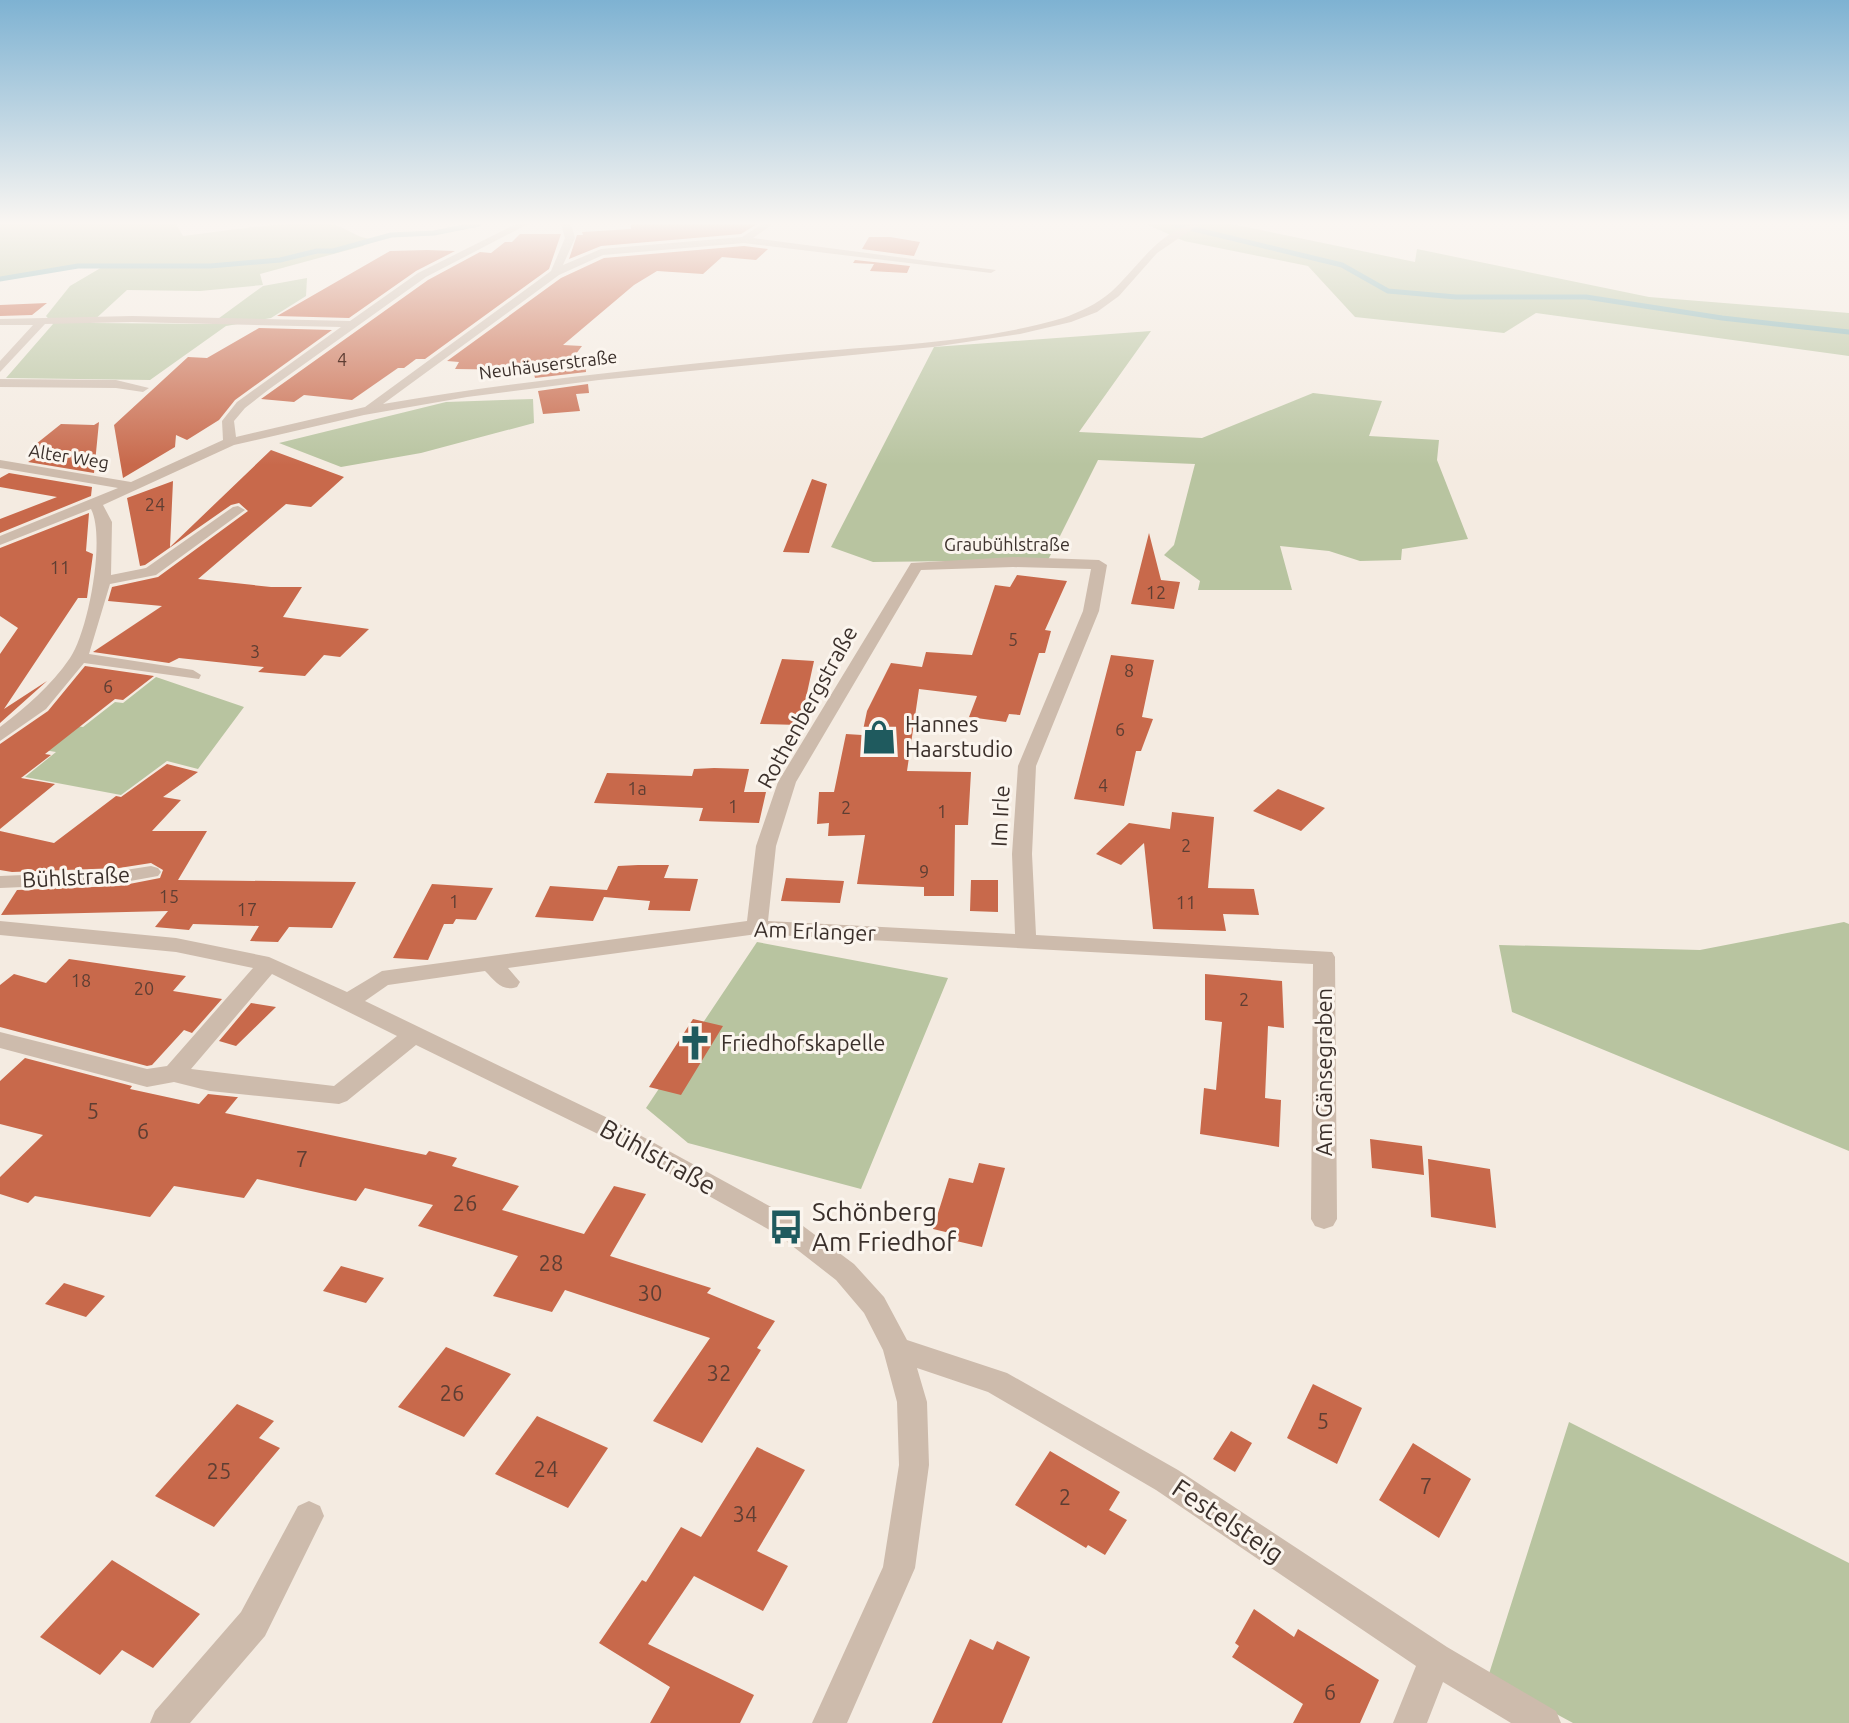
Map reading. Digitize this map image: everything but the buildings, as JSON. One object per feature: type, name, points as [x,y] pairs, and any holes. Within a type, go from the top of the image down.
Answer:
[{"type":"street","points":[[230,442],[228,421],[241,405],[381,304]]},
{"type":"street","points":[[364,411],[512,304]]},
{"type":"street","name":"Neuhäuserstraße","points":[[0,541],[95,503],[230,442],[364,411],[467,393],[599,376],[918,346],[1020,331],[1093,310],[1101,304]]},
{"type":"street","points":[[0,368],[43,320]]},
{"type":"street","points":[[0,322],[353,324]]},
{"type":"street","points":[[0,383],[116,384],[143,388]]},
{"type":"street","name":"Alter Weg","points":[[0,464],[133,486]]},
{"type":"street","points":[[0,736],[40,705],[80,657],[103,581],[105,522],[95,503]]},
{"type":"street","points":[[103,581],[151,572],[238,510]]},
{"type":"street","name":"Graubühlstraße","points":[[916,566],[1013,562],[1099,565]]},
{"type":"street","name":"Im Irle","points":[[1026,939],[1022,854],[1027,766],[1091,611],[1099,565]]},
{"type":"street","name":"Rothenbergstraße","points":[[757,927],[766,846],[787,782],[916,566]]},
{"type":"street","points":[[80,657],[193,675]]},
{"type":"street","name":"Bühlstraße","points":[[0,882],[119,877],[151,872]]},
{"type":"street","name":"Am Erlanger","points":[[349,1002],[382,978],[757,927],[1291,955]]},
{"type":"street","name":"Bühlstraße","points":[[0,928],[176,945],[269,964],[605,1127],[786,1227],[845,1272],[874,1305],[897,1349],[912,1402],[914,1465],[899,1568],[829,1723]]},
{"type":"street","name":"Am Gänsegraben","points":[[1291,955],[1324,957],[1324,1219]]},
{"type":"street","points":[[174,1073],[269,964]]},
{"type":"street","points":[[490,964],[509,982]]},
{"type":"street","points":[[0,1040],[147,1078],[174,1073],[210,1082],[339,1095],[415,1034]]},
{"type":"street","name":"Festelsteig","points":[[897,1349],[997,1382],[1167,1480],[1435,1659],[1544,1723]]},
{"type":"street","points":[[167,1723],[253,1624],[309,1516]]},
{"type":"street","points":[[1410,1723],[1435,1659]]},
{"type":"green space","points":[[55,304],[111,304],[91,323],[211,324],[238,304],[293,304],[271,318],[226,326],[150,380],[6,378],[53,324],[46,316]]},
{"type":"green space","points":[[1343,304],[1742,304],[1849,313],[1849,356],[1536,313],[1504,333],[1355,317]]},
{"type":"green space","points":[[1151,331],[1079,432],[1202,438],[1313,393],[1382,401],[1369,436],[1439,440],[1437,460],[1468,539],[1402,549],[1401,560],[1360,561],[1329,551],[1280,546],[1292,590],[1198,590],[1200,581],[1164,555],[1174,545],[1195,464],[1098,460],[1048,560],[873,562],[831,547],[934,347]]},
{"type":"green space","points":[[533,399],[534,423],[421,453],[341,467],[279,443],[446,402]]},
{"type":"green space","points":[[156,677],[244,707],[198,769],[167,761],[121,795],[25,777],[56,752],[8,744],[39,720],[83,727],[115,702],[123,703]]},
{"type":"green space","points":[[1844,922],[1849,924],[1849,1151],[1512,1012],[1499,945],[1700,950]]},
{"type":"green space","points":[[757,942],[948,978],[861,1189],[688,1143],[646,1108]]},
{"type":"green space","points":[[1569,1422],[1849,1563],[1849,1723],[1573,1723],[1488,1677]]},
{"type":"waterway","points":[[1634,304],[1849,332]]},
{"type":"place","name":"Hannes Haarstudio","points":[[879,737]]},
{"type":"place","name":"Friedhofskapelle","points":[[695,1043]]},
{"type":"place","name":"Schönberg Am Friedhof","points":[[786,1227]]}]
